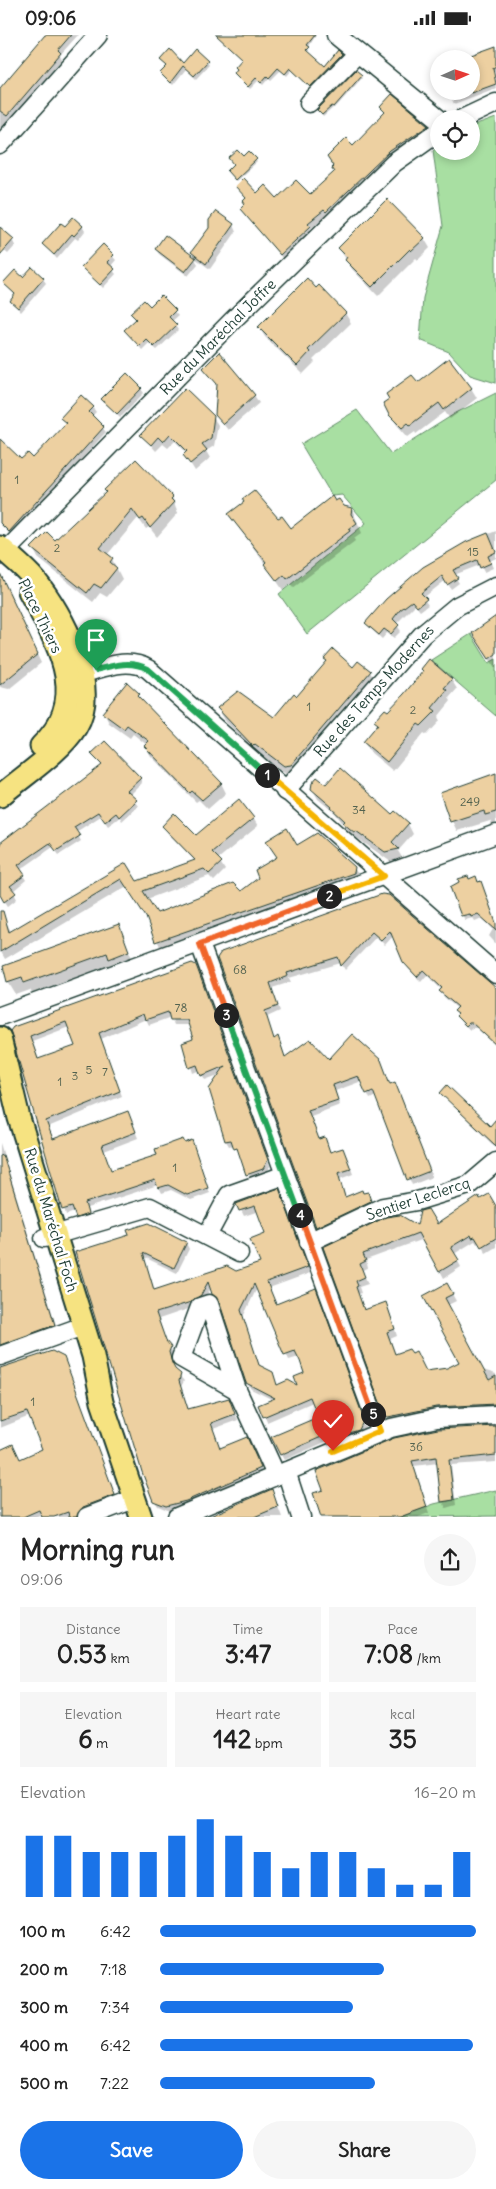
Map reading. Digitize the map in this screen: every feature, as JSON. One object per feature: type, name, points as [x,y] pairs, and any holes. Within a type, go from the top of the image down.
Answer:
[{"type":"main road","name":"Place Thiers","points":[[0,796],[63,743],[77,725],[84,703],[83,673],[63,625],[50,600],[30,575],[3,550]]},
{"type":"main road","name":"Place Thiers","points":[[0,781],[57,730],[68,702],[66,671],[30,592],[3,550]]},
{"type":"main road","name":"Rue du Maréchal Foch","points":[[0,1038],[49,1236]]},
{"type":"main road","name":"Rue du Maréchal Foch","points":[[0,1092],[78,1328],[96,1365],[102,1402],[137,1508]]},
{"type":"street","points":[[0,145],[98,35]]},
{"type":"street","points":[[336,35],[430,112]]},
{"type":"street","points":[[309,103],[358,53]]},
{"type":"street","points":[[480,111],[496,103]]},
{"type":"street","name":"Rue du Maréchal Joffre","points":[[3,550],[394,163],[430,137]]},
{"type":"street","name":"Rue des Temps Modernes","points":[[285,791],[422,635],[457,607],[496,586]]},
{"type":"street","points":[[83,673],[124,663],[136,664],[148,669],[496,974]]},
{"type":"street","points":[[0,1016],[496,834]]},
{"type":"street","points":[[200,944],[380,1431]]},
{"type":"street","name":"Sentier Leclercq","points":[[310,1242],[378,1209],[417,1201],[469,1185],[496,1162]]},
{"type":"street","points":[[207,1236],[229,1195],[285,1175]]},
{"type":"street","points":[[49,1236],[150,1207],[239,1253]]},
{"type":"street","points":[[0,1356],[78,1328]]},
{"type":"street","points":[[237,1390],[281,1473],[301,1517]]},
{"type":"street","points":[[177,1517],[380,1431],[432,1419],[496,1415]]},
{"type":"street","points":[[87,1517],[137,1508]]},
{"type":"green space","points":[[496,118],[496,383],[470,375],[449,352],[420,340],[423,298],[443,226],[434,160],[480,160],[480,124]]},
{"type":"green space","points":[[496,393],[496,480],[307,634],[279,594],[366,523],[342,495],[332,496],[301,444],[357,410],[391,454],[456,413]]},
{"type":"green space","points":[[471,634],[489,663],[496,659],[496,716],[431,660]]},
{"type":"green space","points":[[496,1490],[496,1516],[400,1517],[434,1504]]},
{"type":"building","points":[[45,35],[71,35],[58,50],[61,53],[7,116],[0,111],[0,88]]},
{"type":"building","points":[[216,35],[315,35],[307,45],[310,47],[307,50],[325,66],[338,50],[342,54],[310,87],[290,68],[285,74],[278,68],[269,78],[267,76],[261,83],[256,78],[248,87],[234,73],[237,69],[235,67],[242,59]]},
{"type":"building","points":[[496,46],[496,66],[493,68],[496,84],[480,90],[480,52]]},
{"type":"building","points":[[170,49],[183,63],[195,49],[208,61],[194,76],[183,66],[170,83],[160,73],[167,66],[160,60]]},
{"type":"building","points":[[356,70],[362,75],[334,107],[332,106],[322,115],[317,110]]},
{"type":"building","points":[[392,94],[429,125],[390,151],[326,212],[324,210],[308,223],[311,226],[280,255],[240,209],[245,204],[243,201],[246,198],[235,186],[243,178],[257,193],[265,185],[277,198],[296,180],[310,194],[334,172],[331,168],[333,166],[327,157],[346,138],[353,145],[385,112],[380,107]]},
{"type":"building","points":[[238,150],[244,156],[249,151],[257,159],[235,180],[227,171],[234,164],[229,158]]},
{"type":"building","points":[[387,199],[425,238],[411,251],[410,249],[372,287],[345,260],[347,257],[338,248]]},
{"type":"building","points":[[216,211],[234,224],[206,264],[191,252],[209,228],[209,220]]},
{"type":"building","points":[[73,217],[83,226],[74,236],[72,234],[54,255],[42,244],[61,223],[65,226]]},
{"type":"building","points":[[0,227],[14,239],[0,255]]},
{"type":"building","points":[[165,235],[196,258],[185,272],[155,249]]},
{"type":"building","points":[[103,244],[114,255],[107,262],[115,269],[100,285],[81,267]]},
{"type":"building","points":[[32,267],[44,278],[18,308],[10,301],[15,294],[3,283],[15,270],[23,277]]},
{"type":"building","points":[[307,278],[316,288],[319,285],[346,313],[308,350],[310,352],[297,366],[258,327]]},
{"type":"building","points":[[161,295],[176,310],[169,317],[177,325],[154,347],[146,339],[139,346],[124,330],[136,319],[130,313],[144,300],[150,306]]},
{"type":"building","points":[[219,352],[255,395],[223,424],[215,415],[217,384],[203,368]]},
{"type":"building","points":[[449,358],[472,388],[444,410],[439,403],[410,425],[408,423],[402,428],[389,415],[383,403],[389,399],[386,394],[412,375],[418,382]]},
{"type":"building","points":[[127,373],[142,388],[117,414],[101,399]]},
{"type":"building","points":[[185,388],[214,416],[211,438],[202,444],[207,450],[190,464],[183,455],[187,451],[170,434],[163,442],[158,437],[151,445],[140,435]]},
{"type":"building","points":[[81,395],[94,407],[89,412],[104,427],[9,532],[0,523],[0,439],[21,459],[28,453],[33,458],[66,423],[60,418]]},
{"type":"building","points":[[136,459],[173,497],[171,499],[174,502],[150,528],[143,518],[140,520],[132,509],[100,548],[113,558],[110,562],[117,568],[101,588],[94,584],[87,593],[31,548],[47,532],[55,540],[106,492],[104,490]]},
{"type":"building","points":[[254,490],[278,518],[282,516],[291,528],[332,496],[335,501],[339,499],[344,506],[352,508],[351,514],[357,523],[349,529],[350,531],[287,579],[284,575],[277,581],[264,564],[266,562],[228,514],[244,502],[242,499]]},
{"type":"building","points":[[488,533],[496,552],[488,556],[491,563],[480,568],[477,560],[453,570],[458,578],[447,585],[442,576],[421,593],[427,599],[417,607],[412,601],[400,610],[393,619],[399,625],[391,634],[384,629],[379,635],[365,623],[386,599],[423,567],[466,542]]},
{"type":"building","points":[[0,573],[38,654],[0,685]]},
{"type":"building","points":[[496,616],[496,654],[489,659],[472,633]]},
{"type":"building","points":[[333,649],[353,667],[358,661],[371,671],[291,765],[284,766],[255,744],[253,746],[217,708],[238,691],[274,717],[294,693],[297,696],[327,661],[324,659]]},
{"type":"building","points":[[429,659],[452,679],[444,688],[447,690],[432,708],[436,711],[421,726],[418,724],[387,762],[363,742],[378,724],[374,721],[385,709],[388,711],[404,694],[423,671],[421,669]]},
{"type":"building","points":[[127,682],[140,694],[138,696],[222,783],[202,800],[192,791],[190,793],[144,746],[149,741],[127,725],[124,729],[102,713]]},
{"type":"building","points":[[105,741],[141,778],[127,791],[137,800],[119,817],[116,813],[105,822],[98,812],[74,827],[80,836],[56,851],[50,843],[18,865],[25,875],[10,886],[16,893],[4,902],[0,895],[0,843],[102,765],[91,754]]},
{"type":"building","points":[[340,768],[392,814],[395,811],[409,823],[392,842],[399,849],[385,852],[356,831],[355,833],[343,823],[345,821],[332,807],[311,789],[312,783],[317,777],[326,784]]},
{"type":"building","points":[[496,773],[496,812],[485,815],[484,811],[450,822],[440,793]]},
{"type":"building","points":[[239,799],[254,818],[212,852],[222,862],[209,874],[204,869],[143,891],[157,913],[233,883],[241,891],[258,878],[255,870],[277,857],[266,841],[287,828],[297,845],[317,833],[355,867],[354,873],[155,942],[146,917],[121,879],[0,952],[0,911],[3,911],[9,932],[126,863],[137,881],[195,860],[162,826],[174,813],[196,835]]},
{"type":"building","points":[[468,876],[469,879],[476,876],[478,882],[481,881],[496,923],[496,930],[478,914],[471,917],[470,914],[461,916],[450,887],[459,882],[458,879]]},
{"type":"building","points":[[382,894],[389,895],[496,988],[496,1045],[472,1023],[466,1026],[456,1016],[458,1014],[454,1011],[458,1007],[439,991],[442,988],[423,970],[417,977],[403,962],[390,931],[381,940],[372,932],[341,966],[338,957],[287,973],[288,976],[270,983],[278,1006],[265,1011],[274,1039],[278,1036],[285,1057],[310,1039],[329,1059],[352,1034],[381,1060],[390,1084],[395,1082],[430,1171],[407,1180],[373,1091],[366,1094],[358,1076],[333,1085],[338,1100],[308,1110],[319,1139],[325,1137],[330,1152],[343,1148],[351,1169],[338,1173],[345,1197],[362,1190],[363,1193],[368,1192],[371,1201],[316,1227],[217,958],[221,952]]},
{"type":"building","points":[[119,924],[129,951],[109,959],[107,953],[24,983],[22,977],[7,982],[3,966]]},
{"type":"building","points":[[192,963],[196,965],[268,1160],[263,1169],[246,1175],[237,1148],[234,1149],[231,1140],[225,1141],[209,1089],[225,1066],[201,1076],[197,1065],[189,1068],[182,1043],[193,1039],[187,1020],[170,1020],[168,1012],[145,1020],[143,1014],[99,1033],[120,1091],[46,1121],[53,1139],[128,1111],[136,1132],[102,1145],[111,1170],[157,1155],[155,1149],[183,1139],[185,1143],[192,1140],[208,1188],[187,1195],[168,1185],[158,1188],[155,1180],[85,1203],[88,1214],[76,1218],[72,1207],[62,1210],[10,1031],[13,1027]],"holes":[[[66,1022],[75,1046],[38,1059],[30,1036]]]},
{"type":"building","points":[[447,1085],[490,1126],[496,1119],[496,1146],[440,1093]]},
{"type":"building","points":[[3,1155],[55,1325],[0,1345],[0,1156]]},
{"type":"building","points":[[279,1188],[308,1267],[267,1282],[276,1304],[316,1288],[364,1419],[359,1430],[328,1439],[326,1435],[280,1455],[271,1437],[318,1417],[310,1397],[263,1417],[258,1405],[275,1398],[246,1383],[219,1301],[212,1294],[208,1282],[201,1295],[191,1302],[156,1313],[166,1341],[171,1347],[169,1352],[172,1363],[181,1374],[179,1381],[188,1409],[229,1398],[235,1414],[211,1423],[220,1448],[247,1437],[261,1468],[186,1501],[166,1506],[153,1501],[142,1472],[75,1252],[129,1235],[127,1230],[149,1223],[187,1242],[174,1268],[143,1253],[154,1290],[227,1266],[236,1271],[260,1263],[250,1239],[265,1233],[255,1206],[239,1211],[236,1204]],"holes":[[[254,1284],[284,1355],[295,1351],[300,1361],[304,1373],[294,1377],[297,1385],[288,1380],[277,1385],[273,1372],[259,1365],[241,1310]]]},
{"type":"building","points":[[489,1194],[496,1206],[496,1238],[481,1247],[475,1237],[472,1238],[471,1235],[451,1247],[459,1260],[439,1272],[418,1233],[363,1254],[366,1261],[360,1264],[365,1277],[356,1281],[358,1286],[356,1287],[364,1310],[386,1302],[395,1329],[387,1332],[395,1354],[409,1349],[412,1353],[416,1351],[426,1371],[447,1368],[459,1362],[423,1296],[447,1283],[453,1294],[445,1298],[489,1380],[496,1376],[496,1404],[436,1407],[388,1417],[385,1416],[323,1247],[386,1217],[400,1215],[417,1225],[420,1211],[428,1209],[437,1224],[479,1196],[480,1199]]},
{"type":"building","points":[[52,1351],[64,1357],[115,1495],[83,1507],[77,1517],[69,1517],[68,1512],[54,1517],[42,1517],[39,1510],[23,1517],[0,1517],[0,1450],[13,1444],[20,1459],[42,1449],[27,1412],[0,1421],[0,1368]]},
{"type":"building","points":[[496,1426],[496,1455],[449,1460],[454,1500],[441,1502],[436,1457],[412,1461],[427,1507],[400,1517],[321,1517],[313,1493],[323,1490],[316,1471],[394,1438],[438,1429]]},
{"type":"building","points":[[272,1489],[278,1507],[254,1517],[208,1517]]},
{"type":"route","points":[[96,670],[124,663],[136,664],[148,669],[384,876],[200,944],[380,1431],[333,1451]]}]
